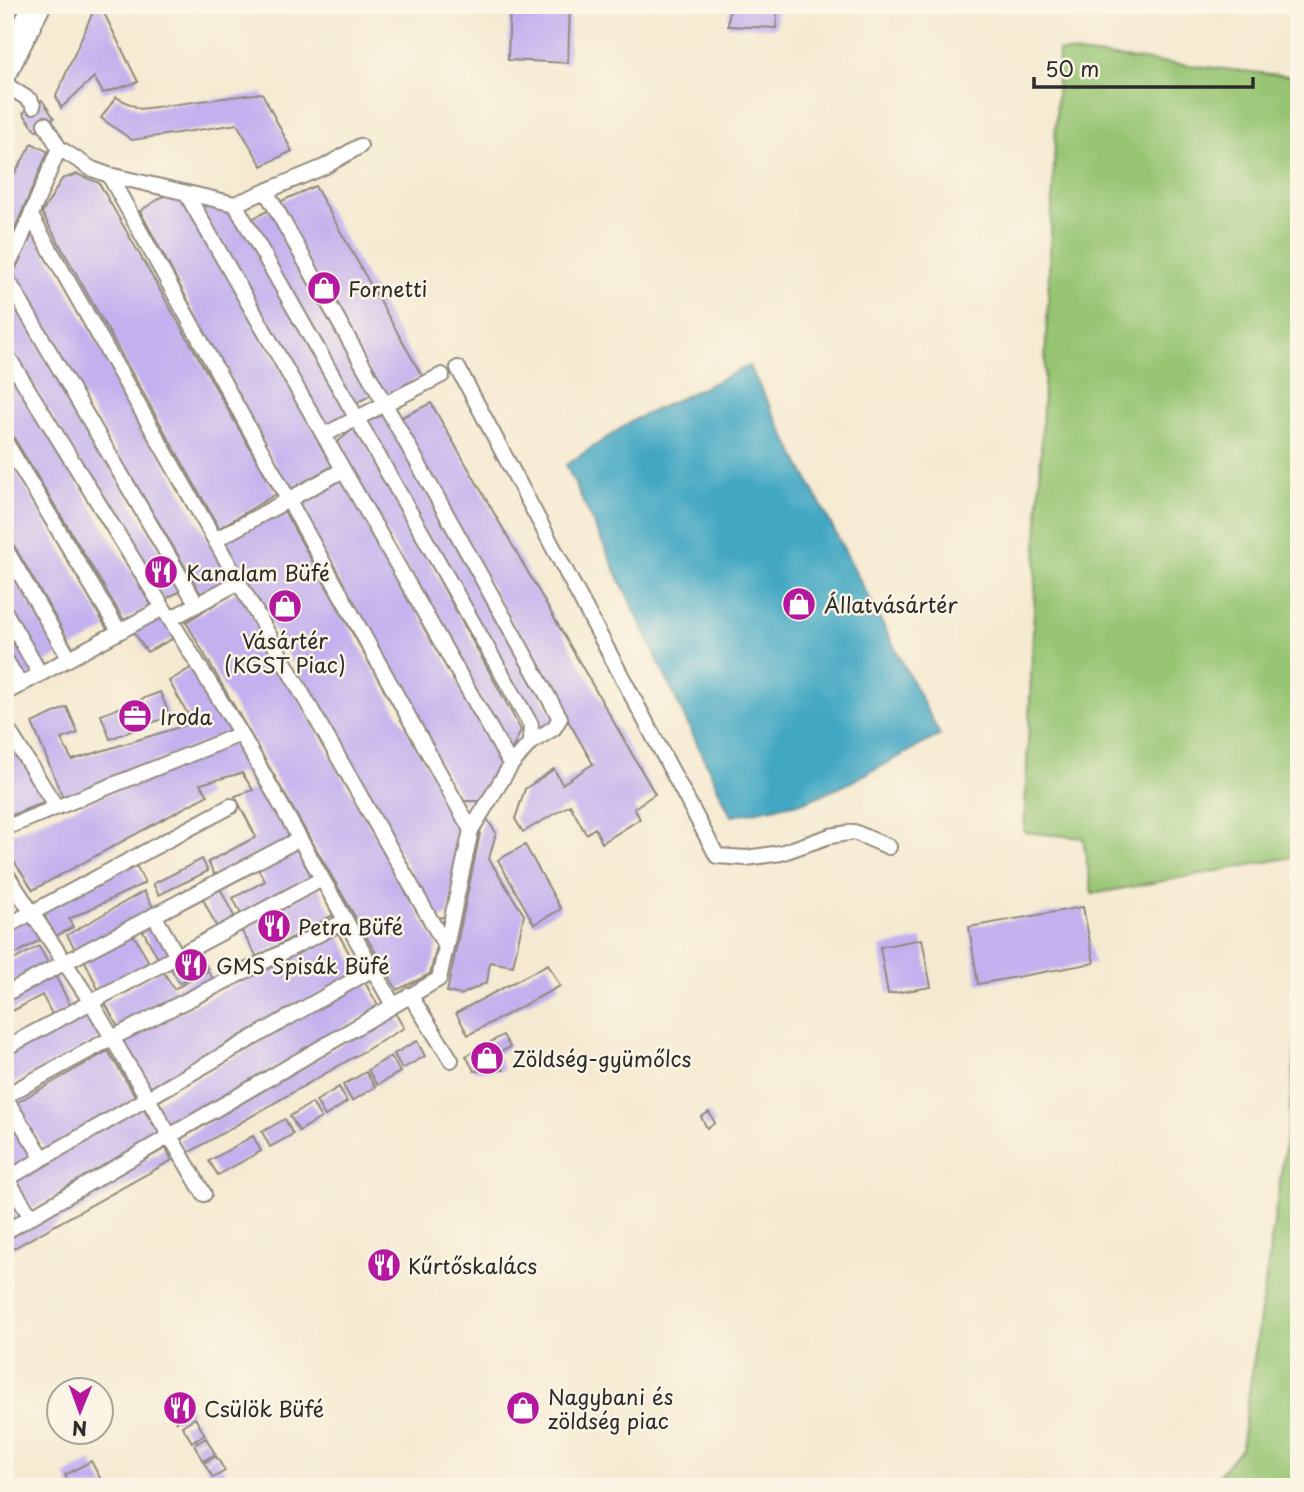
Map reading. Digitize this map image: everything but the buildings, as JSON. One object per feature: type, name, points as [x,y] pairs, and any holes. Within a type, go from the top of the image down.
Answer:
[{"type":"street","points":[[5,69],[37,5]]},
{"type":"lane","points":[[5,84],[31,101],[33,106]]},
{"type":"lane","points":[[45,124],[59,148],[92,169],[235,204],[324,167],[360,146]]},
{"type":"lane","points":[[5,269],[31,216],[59,148]]},
{"type":"lane","points":[[109,175],[471,830]]},
{"type":"lane","points":[[5,1232],[439,979],[471,830],[511,765],[530,743],[554,728],[560,718],[265,191]]},
{"type":"lane","points":[[186,192],[511,765]]},
{"type":"lane","points":[[235,204],[531,725],[530,743]]},
{"type":"lane","points":[[31,216],[446,947]]},
{"type":"lane","points":[[5,275],[197,605]]},
{"type":"lane","points":[[5,352],[241,734],[393,1005]]},
{"type":"lane","points":[[458,368],[717,856],[746,859],[781,853],[830,836],[854,832],[889,847]]},
{"type":"lane","points":[[324,435],[442,375]]},
{"type":"lane","points":[[5,441],[119,631]]},
{"type":"lane","points":[[215,540],[344,470]]},
{"type":"lane","points":[[5,548],[69,658]]},
{"type":"lane","points":[[5,693],[119,631],[166,613],[197,605],[239,582]]},
{"type":"lane","points":[[5,612],[40,674]]},
{"type":"lane","points":[[5,659],[21,685]]},
{"type":"lane","points":[[5,724],[55,807]]},
{"type":"lane","points":[[5,828],[241,734]]},
{"type":"lane","points":[[5,927],[231,806]]},
{"type":"lane","points":[[5,994],[299,839]]},
{"type":"lane","points":[[5,872],[91,1002],[204,1194]]},
{"type":"lane","points":[[5,1048],[322,879]]},
{"type":"lane","points":[[154,915],[177,956]]},
{"type":"lane","points":[[43,1158],[5,1097],[112,1038],[345,921]]},
{"type":"lane","points":[[31,1217],[6,1179],[373,969]]},
{"type":"lane","points":[[410,995],[451,1060]]},
{"type":"green space","points":[[1059,51],[1299,77],[1299,856],[1092,894],[1083,838],[1024,832]]},
{"type":"green space","points":[[1299,1011],[1299,1487],[1209,1487],[1241,1448],[1288,1126]]},
{"type":"water","points":[[749,366],[940,735],[843,786],[804,802],[731,816],[566,465],[633,420]]},
{"type":"place","name":"Fornetti","points":[[324,288]]},
{"type":"place","name":"Kanalam Büfé","points":[[161,572]]},
{"type":"place","name":"Állatvásártér","points":[[799,604]]},
{"type":"place","name":"Vásártér (KGST Piac)","points":[[285,606]]},
{"type":"place","name":"Iroda","points":[[135,716]]},
{"type":"place","name":"Petra Büfé","points":[[274,926]]},
{"type":"place","name":"GMS Spisák Büfé","points":[[191,965]]},
{"type":"place","name":"Zöldség-gyümőlcs","points":[[487,1058]]},
{"type":"place","name":"Kűrtőskalács","points":[[384,1265]]},
{"type":"place","name":"Csülök Büfé","points":[[180,1408]]},
{"type":"place","name":"Nagybani és zöldség piac","points":[[523,1408]]}]
